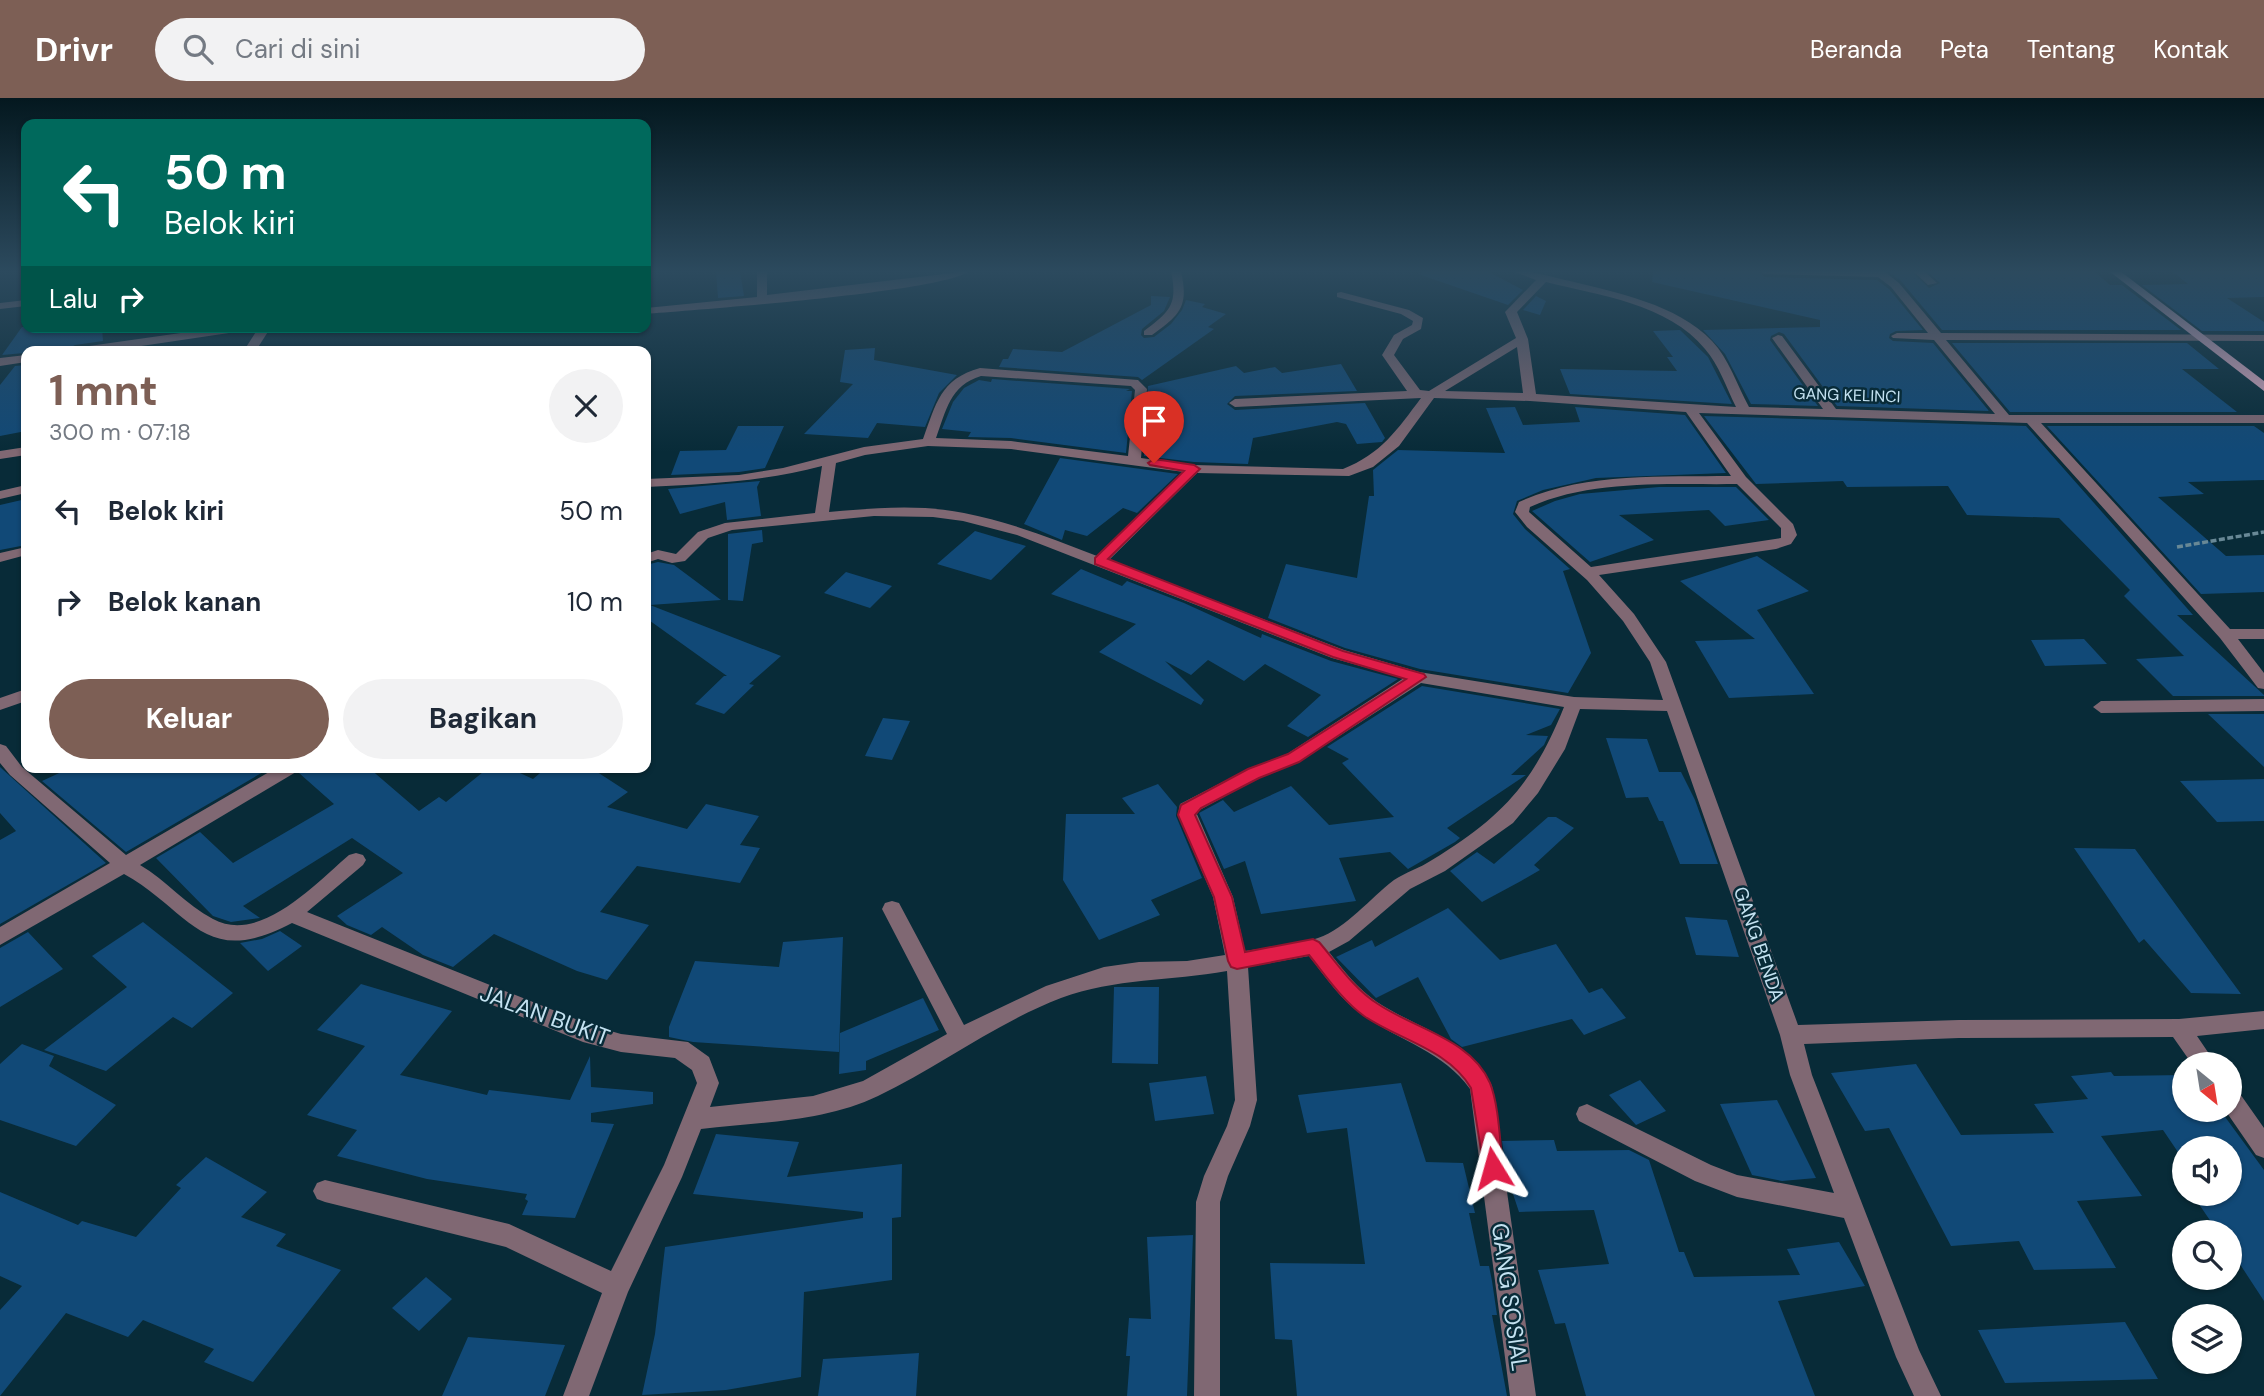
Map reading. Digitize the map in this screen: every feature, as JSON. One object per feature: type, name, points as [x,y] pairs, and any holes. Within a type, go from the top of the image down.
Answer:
[{"type":"main road","points":[[2193,332],[2264,387]]},
{"type":"street","points":[[1408,332],[1398,337],[1388,355],[1423,394]]},
{"type":"street","points":[[1519,332],[1530,397]]},
{"type":"street","points":[[1693,332],[1708,344],[1744,410]]},
{"type":"street","points":[[1933,332],[2005,418]]},
{"type":"street","points":[[117,346],[207,333]]},
{"type":"street","points":[[1897,336],[2264,338]]},
{"type":"street","points":[[1778,338],[1831,412]]},
{"type":"street","points":[[651,483],[739,479],[829,462],[864,451],[928,442],[1011,445],[1194,469],[1344,473],[1368,464],[1394,443],[1423,394],[1522,339]]},
{"type":"street","points":[[0,362],[21,360]]},
{"type":"street","points":[[928,442],[948,390],[965,375],[980,372],[1123,382],[1134,383],[1141,389],[1134,460]]},
{"type":"street","name":"GANG KELINCI","points":[[1235,403],[1423,394],[1530,397],[1690,409],[2031,419],[2264,419]]},
{"type":"street","points":[[1586,572],[1776,545],[1786,541],[1790,535],[1788,527],[1741,480],[1690,409]]},
{"type":"street","points":[[2031,419],[2225,634],[2264,684]]},
{"type":"street","points":[[0,455],[21,452]]},
{"type":"street","points":[[822,515],[829,462]]},
{"type":"street","points":[[1100,561],[1194,469]]},
{"type":"street","name":"GANG BENDA","points":[[1741,480],[1609,486],[1533,498],[1524,505],[1522,512],[1535,528],[1565,550],[1607,592],[1646,641],[1658,662],[1791,1035],[1801,1075],[1909,1357],[1928,1396]]},
{"type":"street","points":[[0,495],[21,490]]},
{"type":"street","points":[[651,557],[658,554],[672,559],[680,558],[703,535],[716,529],[822,515],[905,512],[963,517],[1021,532],[1338,654],[1418,677],[1574,704],[1675,706]]},
{"type":"street","points":[[0,558],[21,552]]},
{"type":"street","points":[[2225,634],[2264,634]]},
{"type":"street","points":[[1207,1396],[1208,1202],[1211,1185],[1243,1121],[1246,1100],[1237,961],[1223,897],[1187,815],[1187,809],[1254,774],[1293,758],[1418,677]]},
{"type":"street","points":[[0,704],[21,697]]},
{"type":"street","points":[[695,1119],[813,1105],[869,1090],[960,1038],[1053,992],[1104,976],[1139,971],[1187,970],[1313,947],[1342,936],[1403,884],[1438,866],[1506,818],[1532,788],[1556,749],[1574,704]]},
{"type":"street","points":[[2101,707],[2264,705]]},
{"type":"street","points":[[0,750],[16,771],[105,845],[126,866],[146,876],[206,926],[228,935],[252,935],[290,914],[356,860]]},
{"type":"street","points":[[0,937],[282,773]]},
{"type":"street","points":[[892,909],[960,1038]]},
{"type":"street","name":"JALAN BUKIT","points":[[290,914],[592,1035],[621,1043],[680,1049],[701,1064],[708,1083],[695,1119],[617,1287],[576,1396]]},
{"type":"street","name":"GANG SOSIAL","points":[[1313,947],[1354,997],[1371,1010],[1455,1055],[1472,1070],[1481,1086],[1523,1396]]},
{"type":"street","points":[[1791,1035],[1959,1029],[2179,1028],[2264,1020]]},
{"type":"street","points":[[2179,1028],[2196,1052]]},
{"type":"street","points":[[1587,1114],[1703,1173],[1737,1186],[1853,1208]]},
{"type":"street","points":[[2242,1115],[2264,1147]]},
{"type":"street","points":[[325,1191],[509,1236],[617,1287]]},
{"type":"path","points":[[2149,550],[2196,545],[2264,532]]},
{"type":"building","points":[[19,332],[102,333],[103,341],[73,346],[21,346],[21,353],[2,355]]},
{"type":"building","points":[[1101,332],[1142,332],[1144,338],[1154,337],[1161,332],[1210,332],[1142,380],[1138,377],[999,367],[1003,359],[1008,359],[1013,349],[1062,352]]},
{"type":"building","points":[[1653,332],[1682,332],[1708,357],[1732,404],[1570,394],[1560,369],[1677,371],[1667,357],[1673,357]]},
{"type":"building","points":[[1704,332],[1895,332],[1889,338],[1893,341],[1933,343],[1989,411],[1837,406],[1784,334],[1779,332],[1771,336],[1770,340],[1818,406],[1751,404],[1725,354]]},
{"type":"building","points":[[1952,343],[2187,343],[2219,369],[2182,369],[2237,412],[2010,412]]},
{"type":"building","points":[[875,348],[874,360],[957,375],[939,393],[925,427],[877,423],[868,438],[804,434],[853,384],[840,382],[845,350]]},
{"type":"building","points":[[1341,364],[1357,391],[1235,396],[1227,404],[1235,410],[1365,403],[1385,438],[1382,442],[1357,444],[1346,424],[1337,422],[1253,438],[1248,464],[1194,462],[1144,456],[1148,386],[1236,366],[1244,373],[1275,367],[1282,373]]},
{"type":"building","points":[[21,365],[21,432],[0,436],[0,385],[15,366]]},
{"type":"building","points":[[992,379],[1130,389],[1126,391],[1132,391],[1126,453],[1011,438],[968,437],[971,432],[942,429],[953,402],[964,388],[979,380],[991,382]]},
{"type":"building","points":[[1515,407],[1523,425],[1580,422],[1575,407],[1685,415],[1726,473],[1596,478],[1543,490],[1517,501],[1513,514],[1525,529],[1570,569],[1563,571],[1591,653],[1568,693],[1420,669],[1345,648],[1268,618],[1286,564],[1357,578],[1369,496],[1374,496],[1373,470],[1398,450],[1505,453],[1486,408]]},
{"type":"building","points":[[1704,416],[2026,426],[2193,615],[2177,615],[2264,696],[2173,696],[2136,659],[2184,656],[2124,596],[2130,590],[2059,518],[1967,515],[1948,486],[1847,487],[1843,481],[1756,484]]},
{"type":"building","points":[[738,426],[784,426],[765,468],[671,475],[680,451],[726,450]]},
{"type":"building","points":[[2047,426],[2254,426],[2264,433],[2264,480],[2188,482],[2204,494],[2158,497],[2226,556],[2264,555],[2264,592],[2201,594]]},
{"type":"building","points":[[1060,458],[1178,474],[1137,513],[1123,508],[1087,536],[1065,530],[1062,540],[1024,524]]},
{"type":"building","points":[[760,481],[757,487],[761,516],[727,520],[725,502],[680,514],[668,489]]},
{"type":"building","points":[[1659,487],[1736,487],[1769,520],[1725,526],[1709,510],[1619,515],[1654,540],[1590,562],[1532,511],[1580,494]]},
{"type":"building","points":[[21,500],[21,546],[0,550],[0,505]]},
{"type":"building","points":[[762,530],[763,542],[752,544],[743,601],[728,600],[728,534]]},
{"type":"building","points":[[975,531],[1026,546],[991,580],[937,564]]},
{"type":"building","points":[[1757,556],[1809,591],[1757,610],[1814,694],[1729,698],[1695,641],[1755,639],[1680,581]]},
{"type":"building","points":[[658,562],[674,565],[721,600],[651,605],[651,564]]},
{"type":"building","points":[[1081,569],[1122,586],[1127,581],[1261,638],[1262,634],[1331,661],[1398,679],[1308,737],[1287,726],[1321,695],[1265,664],[1244,681],[1208,660],[1191,675],[1165,661],[1204,700],[1201,705],[1099,652],[1136,624],[1051,594]]},
{"type":"building","points":[[846,572],[892,586],[870,608],[824,593]]},
{"type":"building","points":[[651,605],[781,656],[749,684],[754,685],[724,714],[695,704],[727,676],[651,622]]},
{"type":"building","points":[[2084,639],[2107,664],[2045,666],[2031,640]]},
{"type":"building","points":[[1422,686],[1560,709],[1551,725],[1526,735],[1548,736],[1544,745],[1511,775],[1526,775],[1447,828],[1460,838],[1455,842],[1408,869],[1390,852],[1339,858],[1356,901],[1261,914],[1245,861],[1224,869],[1199,813],[1223,800],[1234,812],[1291,786],[1329,825],[1394,817],[1342,763],[1349,759],[1327,747]]},
{"type":"building","points":[[2208,714],[2264,714],[2264,767]]},
{"type":"building","points":[[883,718],[910,721],[892,760],[865,756]]},
{"type":"building","points":[[1606,738],[1647,739],[1659,772],[1681,772],[1695,800],[1718,864],[1680,864],[1663,821],[1659,821],[1648,797],[1626,798]]},
{"type":"building","points":[[0,767],[106,863],[0,924],[0,840],[16,831],[0,813]]},
{"type":"building","points":[[59,773],[261,773],[126,852],[42,781]]},
{"type":"building","points":[[299,773],[375,773],[419,811],[439,797],[446,802],[482,773],[520,773],[533,779],[540,773],[599,773],[628,792],[607,807],[687,829],[706,804],[759,816],[740,845],[760,848],[740,883],[637,866],[600,912],[649,925],[607,980],[577,971],[494,934],[453,967],[423,955],[382,927],[371,935],[347,925],[337,916],[403,873],[352,838],[243,906],[260,918],[231,922],[213,916],[156,858],[200,832],[233,863],[334,804]]},
{"type":"building","points":[[2264,779],[2264,821],[2217,822],[2180,781]]},
{"type":"building","points":[[1158,784],[1177,807],[1176,816],[1202,878],[1151,900],[1160,915],[1099,940],[1063,880],[1066,814],[1135,814],[1122,798]]},
{"type":"building","points":[[1548,817],[1556,817],[1574,828],[1534,865],[1540,870],[1521,881],[1482,902],[1450,871],[1477,852],[1494,864]]},
{"type":"building","points":[[2074,848],[2135,849],[2241,994],[2191,993],[2144,939],[2139,943]]},
{"type":"building","points":[[1448,908],[1500,960],[1556,944],[1589,993],[1602,988],[1626,1018],[1584,1035],[1572,1019],[1462,1047],[1451,1039],[1418,977],[1376,998],[1336,957],[1372,940],[1375,947]]},
{"type":"building","points":[[1685,917],[1727,920],[1739,957],[1696,955]]},
{"type":"building","points":[[143,922],[233,993],[192,1028],[173,1017],[106,1071],[44,1050],[127,987],[92,956]]},
{"type":"building","points":[[280,931],[302,946],[268,971],[240,943],[262,939]]},
{"type":"building","points":[[28,932],[63,969],[0,1007],[0,948]]},
{"type":"building","points":[[843,937],[839,1052],[693,1042],[669,1037],[669,1027],[695,961],[779,967],[783,942]]},
{"type":"building","points":[[361,984],[452,1011],[400,1075],[487,1095],[489,1090],[570,1100],[590,1056],[591,1087],[653,1092],[653,1104],[591,1113],[591,1122],[614,1124],[575,1218],[522,1215],[528,1201],[525,1199],[527,1194],[427,1179],[337,1156],[357,1130],[307,1115],[365,1046],[317,1030]]},
{"type":"building","points":[[1114,987],[1159,987],[1158,1064],[1112,1063]]},
{"type":"building","points":[[923,998],[939,1030],[866,1061],[866,1070],[839,1074],[840,1033]]},
{"type":"building","points":[[22,1044],[54,1056],[49,1066],[116,1105],[76,1146],[0,1120],[0,1064]]},
{"type":"building","points":[[1916,1064],[1961,1135],[2054,1133],[2034,1104],[2088,1099],[2071,1076],[2111,1072],[2114,1076],[2172,1075],[2172,1122],[2229,1122],[2239,1136],[2172,1136],[2172,1143],[2163,1130],[2101,1136],[2142,1196],[2077,1201],[2116,1268],[2034,1270],[2019,1241],[1951,1246],[1889,1128],[1865,1131],[1831,1073]]},
{"type":"building","points":[[1206,1076],[1214,1114],[1155,1121],[1149,1083]]},
{"type":"building","points":[[1640,1080],[1666,1111],[1636,1125],[1609,1095]]},
{"type":"building","points":[[1401,1083],[1426,1162],[1463,1163],[1475,1213],[1469,1213],[1480,1266],[1489,1266],[1492,1281],[1497,1315],[1492,1315],[1507,1396],[1297,1396],[1292,1340],[1275,1339],[1270,1263],[1365,1264],[1347,1128],[1307,1133],[1298,1095]]},
{"type":"building","points":[[1777,1100],[1816,1178],[1782,1181],[1752,1175],[1720,1104]]},
{"type":"building","points":[[716,1134],[799,1142],[787,1177],[902,1164],[901,1217],[892,1218],[892,1280],[804,1292],[801,1377],[726,1390],[642,1395],[655,1334],[665,1247],[863,1218],[863,1212],[693,1194]]},
{"type":"building","points":[[1554,1140],[1557,1151],[1629,1150],[1649,1160],[1679,1252],[1684,1252],[1694,1277],[1800,1275],[1787,1249],[1839,1242],[1865,1286],[1778,1301],[1815,1396],[1586,1396],[1565,1323],[1555,1324],[1538,1270],[1609,1264],[1594,1210],[1519,1212],[1507,1176],[1502,1141]]},
{"type":"building","points":[[2242,1140],[2264,1170],[2264,1301],[2242,1267],[2242,1220],[2210,1220],[2200,1206],[2242,1206]]},
{"type":"building","points":[[206,1157],[267,1192],[241,1217],[286,1234],[276,1246],[341,1270],[253,1382],[204,1362],[214,1349],[143,1320],[128,1337],[66,1313],[0,1396],[0,1310],[22,1286],[0,1276],[0,1192],[78,1225],[82,1221],[136,1237],[181,1188],[176,1185]]},
{"type":"building","points":[[1193,1235],[1187,1396],[1127,1396],[1129,1318],[1151,1319],[1147,1237]]},
{"type":"building","points":[[426,1277],[452,1299],[419,1331],[392,1308]]},
{"type":"building","points":[[2125,1322],[2158,1379],[2005,1383],[1978,1330]]},
{"type":"building","points":[[468,1337],[565,1345],[545,1396],[442,1396]]},
{"type":"building","points":[[919,1353],[916,1396],[818,1396],[823,1359]]},
{"type":"route","points":[[1154,463],[1194,469],[1100,561],[1338,654],[1418,677],[1293,758],[1195,804],[1187,809],[1187,815],[1223,897],[1237,961],[1313,947],[1354,997],[1371,1010],[1455,1055],[1472,1070],[1481,1086],[1493,1168]]}]
